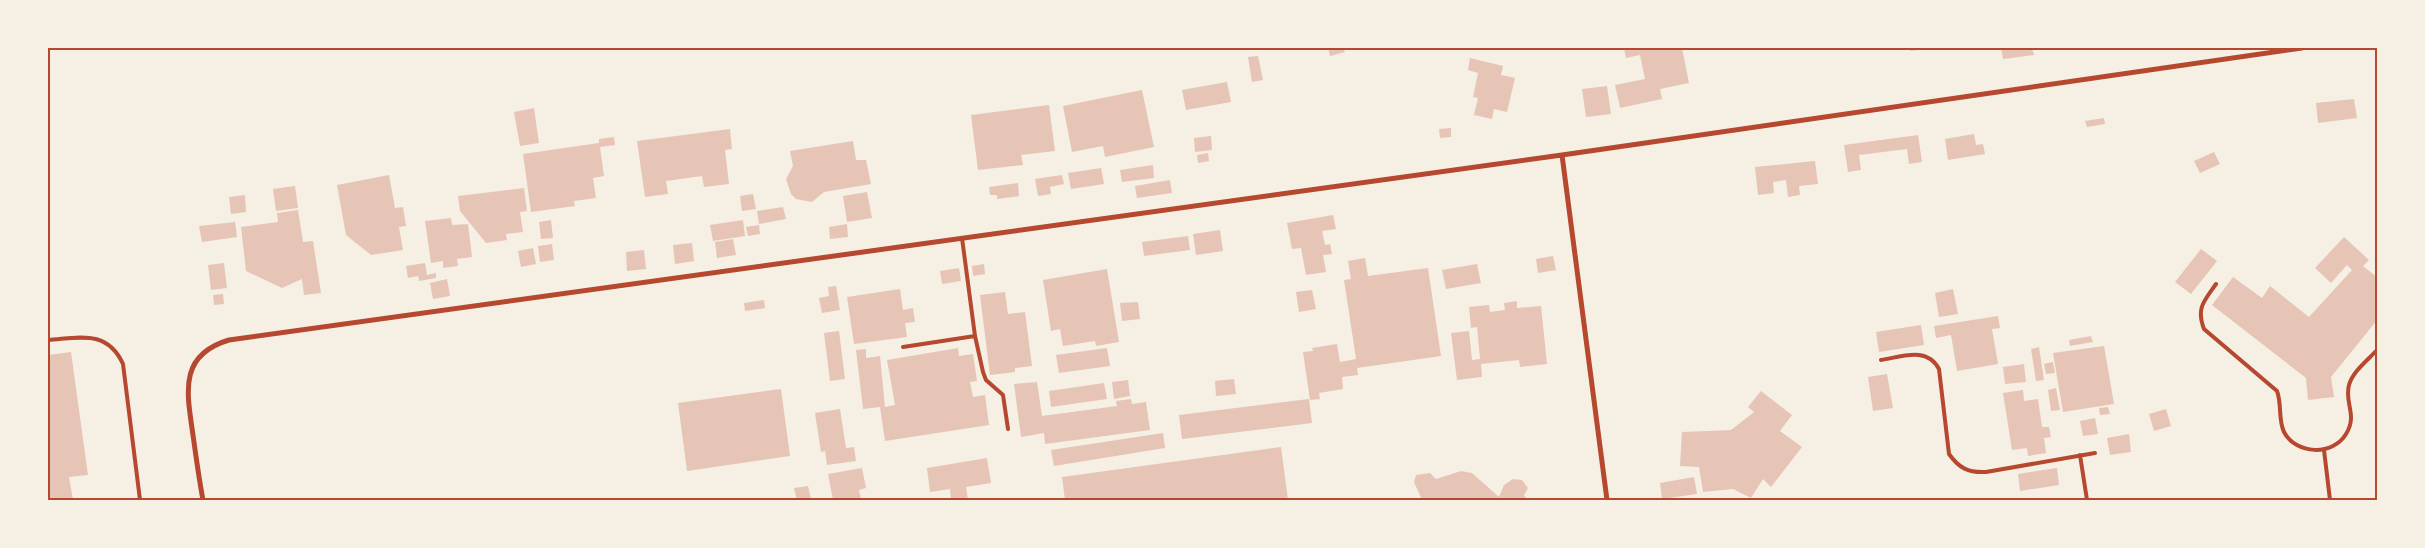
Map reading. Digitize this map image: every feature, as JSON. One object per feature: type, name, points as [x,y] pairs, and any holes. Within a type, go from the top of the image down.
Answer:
[{"type":"street","points":[[202,500],[187,387],[189,375],[196,360],[208,348],[218,343],[1562,155],[2302,48]]},
{"type":"street","points":[[1562,155],[1607,500]]},
{"type":"lane","points":[[962,238],[975,336],[986,380],[1003,395],[1008,429]]},
{"type":"lane","points":[[2216,284],[2202,304],[2199,317],[2204,330],[2277,391],[2281,403],[2281,418],[2284,432],[2295,444],[2308,450],[2324,450],[2336,445],[2345,435],[2351,424],[2352,411],[2348,398],[2348,387],[2353,376],[2378,349]]},
{"type":"lane","points":[[903,347],[975,336]]},
{"type":"lane","points":[[48,340],[92,337],[112,346],[118,354],[122,364],[140,500]]},
{"type":"lane","points":[[1881,360],[1920,354],[1928,356],[1935,361],[1938,369],[1949,454],[1955,463],[1964,470],[1975,473],[1986,472],[2095,453]]},
{"type":"lane","points":[[2324,450],[2330,500]]},
{"type":"lane","points":[[2080,456],[2086,500]]},
{"type":"building","points":[[1328,48],[1343,48],[1345,52],[1330,56]]},
{"type":"building","points":[[1624,48],[1682,48],[1689,83],[1660,89],[1662,99],[1620,108],[1615,85],[1645,79],[1640,55],[1626,58]]},
{"type":"building","points":[[1910,48],[1925,48],[1925,49],[1910,51]]},
{"type":"building","points":[[2001,48],[2032,48],[2034,55],[2003,59]]},
{"type":"building","points":[[1258,56],[1263,80],[1252,82],[1248,57]]},
{"type":"building","points":[[1470,58],[1503,66],[1501,75],[1515,78],[1507,112],[1494,109],[1492,119],[1474,115],[1478,98],[1473,97],[1478,73],[1468,70]]},
{"type":"building","points":[[1227,82],[1231,102],[1186,110],[1182,90]]},
{"type":"building","points":[[1607,86],[1611,114],[1586,117],[1582,89]]},
{"type":"building","points":[[1142,90],[1154,147],[1105,157],[1103,146],[1072,152],[1063,106]]},
{"type":"building","points":[[2354,99],[2357,118],[2318,123],[2316,103]]},
{"type":"building","points":[[1049,105],[1055,151],[1021,155],[1023,165],[978,170],[971,115]]},
{"type":"building","points":[[534,108],[539,143],[520,146],[514,112]]},
{"type":"building","points":[[2104,118],[2105,124],[2087,127],[2085,121]]},
{"type":"building","points":[[1451,128],[1451,137],[1440,138],[1439,129]]},
{"type":"building","points":[[730,129],[732,149],[725,150],[729,184],[704,187],[702,176],[666,181],[668,194],[645,197],[637,141]]},
{"type":"building","points":[[1974,134],[1976,145],[1983,144],[1985,154],[1948,160],[1945,139]]},
{"type":"building","points":[[1918,135],[1922,162],[1909,164],[1907,149],[1859,155],[1861,170],[1848,172],[1844,145]]},
{"type":"building","points":[[1211,136],[1212,150],[1195,152],[1194,138]]},
{"type":"building","points":[[614,137],[615,145],[600,147],[604,176],[593,178],[596,198],[574,201],[575,206],[531,212],[523,154],[599,143],[599,139]]},
{"type":"building","points":[[853,141],[856,160],[866,160],[871,184],[824,192],[812,202],[796,199],[791,194],[786,179],[793,166],[790,151]]},
{"type":"building","points":[[2214,152],[2220,164],[2200,173],[2194,161]]},
{"type":"building","points":[[1208,153],[1209,161],[1198,163],[1197,155]]},
{"type":"building","points":[[1815,161],[1818,184],[1799,186],[1800,195],[1788,197],[1786,180],[1773,182],[1774,193],[1758,195],[1755,167]]},
{"type":"building","points":[[1153,165],[1154,178],[1122,182],[1120,170]]},
{"type":"building","points":[[1101,168],[1104,184],[1071,189],[1068,173]]},
{"type":"building","points":[[389,175],[395,208],[403,207],[406,226],[399,227],[403,250],[371,255],[346,235],[337,185]]},
{"type":"building","points":[[1062,175],[1064,184],[1050,187],[1051,194],[1038,196],[1035,179]]},
{"type":"building","points":[[1170,180],[1172,193],[1137,198],[1135,186]]},
{"type":"building","points":[[1018,183],[1019,196],[997,199],[997,195],[990,195],[989,187]]},
{"type":"building","points":[[295,186],[298,208],[276,211],[273,189]]},
{"type":"building","points":[[524,188],[527,211],[520,212],[523,232],[506,234],[507,240],[486,243],[460,211],[458,196]]},
{"type":"building","points":[[867,192],[872,218],[847,222],[843,196]]},
{"type":"building","points":[[753,194],[756,209],[742,211],[740,196]]},
{"type":"building","points":[[245,195],[246,212],[231,214],[229,197]]},
{"type":"building","points":[[783,207],[786,219],[759,224],[757,211]]},
{"type":"building","points":[[298,210],[303,242],[313,241],[321,293],[304,295],[302,279],[282,288],[246,271],[241,227],[278,222],[277,213]]},
{"type":"building","points":[[1333,215],[1336,229],[1322,231],[1325,245],[1330,244],[1332,254],[1323,255],[1326,272],[1306,275],[1301,248],[1292,249],[1287,223]]},
{"type":"building","points":[[451,218],[452,225],[468,224],[472,257],[457,259],[458,266],[443,268],[443,261],[431,263],[425,221]]},
{"type":"building","points":[[551,220],[553,238],[541,239],[539,222]]},
{"type":"building","points":[[743,220],[745,236],[713,241],[710,225]]},
{"type":"building","points":[[235,222],[237,237],[202,242],[199,226]]},
{"type":"building","points":[[847,224],[848,237],[830,239],[829,227]]},
{"type":"building","points":[[759,225],[760,234],[748,236],[746,227]]},
{"type":"building","points":[[1220,230],[1223,251],[1196,255],[1193,234]]},
{"type":"building","points":[[1188,236],[1190,250],[1144,256],[1142,242]]},
{"type":"building","points":[[2344,237],[2369,260],[2363,266],[2378,278],[2378,319],[2331,377],[2334,397],[2308,400],[2306,378],[2212,305],[2233,277],[2262,298],[2270,286],[2309,317],[2352,270],[2347,265],[2331,283],[2315,268]]},
{"type":"building","points":[[733,239],[736,255],[717,258],[715,242]]},
{"type":"building","points":[[692,243],[694,261],[675,264],[673,245]]},
{"type":"building","points":[[552,244],[554,260],[540,262],[538,246]]},
{"type":"building","points":[[533,248],[536,264],[521,267],[518,251]]},
{"type":"building","points":[[2201,249],[2217,261],[2191,294],[2175,282]]},
{"type":"building","points":[[644,250],[646,269],[627,271],[626,252]]},
{"type":"building","points":[[1553,256],[1556,270],[1538,273],[1536,259]]},
{"type":"building","points":[[1365,258],[1368,276],[1428,268],[1441,356],[1357,368],[1358,375],[1342,377],[1343,389],[1319,393],[1320,399],[1310,400],[1303,352],[1313,351],[1312,348],[1337,344],[1340,362],[1356,359],[1344,280],[1351,279],[1348,261]]},
{"type":"building","points":[[224,263],[227,288],[211,290],[208,265]]},
{"type":"building","points":[[425,263],[427,275],[436,273],[436,278],[419,281],[418,276],[408,278],[406,266]]},
{"type":"building","points":[[984,264],[985,274],[973,276],[972,266]]},
{"type":"building","points":[[1477,264],[1481,283],[1446,289],[1442,270]]},
{"type":"building","points":[[959,268],[961,281],[942,284],[940,271]]},
{"type":"building","points":[[1107,269],[1119,342],[1096,346],[1095,341],[1063,346],[1060,329],[1051,331],[1043,280]]},
{"type":"building","points":[[447,279],[450,296],[433,299],[430,283]]},
{"type":"building","points":[[836,286],[840,310],[822,313],[819,298],[829,296],[828,287]]},
{"type":"building","points":[[900,289],[903,310],[913,308],[915,322],[905,323],[907,337],[854,344],[847,297]]},
{"type":"building","points":[[1953,289],[1958,314],[1939,317],[1935,293]]},
{"type":"building","points":[[1312,290],[1316,309],[1299,312],[1296,292]]},
{"type":"building","points":[[1005,292],[1008,314],[1025,312],[1032,366],[1015,368],[1015,372],[990,375],[980,295]]},
{"type":"building","points":[[223,294],[224,304],[214,305],[213,295]]},
{"type":"building","points":[[764,300],[765,308],[745,311],[744,303]]},
{"type":"building","points":[[1517,301],[1517,308],[1541,306],[1547,364],[1520,367],[1519,360],[1481,364],[1482,377],[1457,380],[1451,333],[1469,331],[1472,360],[1480,359],[1477,327],[1471,328],[1469,307],[1489,305],[1490,312],[1505,310],[1504,303]]},
{"type":"building","points":[[1138,302],[1140,319],[1122,321],[1120,303]]},
{"type":"building","points":[[1998,316],[2000,328],[1992,329],[1998,364],[1957,371],[1951,335],[1936,338],[1934,326]]},
{"type":"building","points":[[1921,325],[1924,345],[1879,352],[1876,332]]},
{"type":"building","points":[[839,331],[845,379],[830,381],[824,333]]},
{"type":"building","points":[[2091,336],[2093,342],[2070,346],[2069,340]]},
{"type":"building","points":[[2104,346],[2114,404],[2063,412],[2053,353]]},
{"type":"building","points":[[2039,347],[2044,380],[2036,381],[2031,349]]},
{"type":"building","points":[[958,348],[959,356],[973,354],[977,381],[970,382],[973,397],[985,395],[989,425],[885,441],[880,407],[863,409],[856,350],[866,349],[866,358],[880,356],[885,407],[895,405],[887,360]]},
{"type":"building","points":[[1107,348],[1110,366],[1059,373],[1056,355]]},
{"type":"building","points":[[71,352],[88,475],[69,477],[73,500],[48,500],[48,355]]},
{"type":"building","points":[[2053,362],[2055,373],[2046,374],[2044,364]]},
{"type":"building","points":[[2024,364],[2026,382],[2005,384],[2003,367]]},
{"type":"building","points":[[1887,374],[1893,408],[1873,411],[1868,377]]},
{"type":"building","points":[[1234,379],[1236,394],[1216,396],[1215,381]]},
{"type":"building","points":[[1128,380],[1130,396],[1114,399],[1112,382]]},
{"type":"building","points":[[1037,382],[1042,416],[1117,406],[1116,401],[1131,399],[1132,404],[1146,402],[1150,430],[1045,444],[1044,433],[1021,437],[1014,384]]},
{"type":"building","points":[[1104,383],[1107,399],[1051,407],[1049,391]]},
{"type":"building","points":[[2056,388],[2060,410],[2051,411],[2048,390]]},
{"type":"building","points":[[781,389],[790,456],[687,471],[678,403]]},
{"type":"building","points":[[2023,390],[2024,401],[2038,399],[2042,427],[2049,427],[2051,437],[2044,438],[2046,453],[2028,456],[2027,448],[2012,450],[2003,393]]},
{"type":"building","points":[[1761,391],[1792,415],[1780,431],[1802,447],[1771,487],[1763,479],[1751,498],[1733,489],[1703,492],[1699,467],[1680,466],[1682,432],[1731,430],[1754,412],[1748,407]]},
{"type":"building","points":[[1309,399],[1312,423],[1182,439],[1179,415]]},
{"type":"building","points":[[2108,407],[2110,414],[2100,415],[2099,408]]},
{"type":"building","points":[[840,409],[846,448],[854,447],[856,461],[827,465],[825,451],[821,452],[815,413]]},
{"type":"building","points":[[2166,409],[2171,426],[2154,431],[2149,414]]},
{"type":"building","points":[[2095,418],[2098,434],[2083,436],[2080,421]]},
{"type":"building","points":[[1163,433],[1165,448],[1054,466],[1051,450]]},
{"type":"building","points":[[2129,434],[2131,452],[2110,455],[2107,438]]},
{"type":"building","points":[[1281,447],[1288,500],[1065,500],[1062,477]]},
{"type":"building","points":[[987,458],[991,483],[966,487],[968,500],[951,500],[950,489],[930,492],[927,468]]},
{"type":"building","points":[[862,468],[866,488],[859,490],[861,500],[833,500],[828,474]]},
{"type":"building","points":[[2057,468],[2059,485],[2020,491],[2018,474]]},
{"type":"building","points":[[1461,471],[1472,473],[1499,497],[1504,485],[1513,479],[1522,480],[1528,488],[1524,495],[1527,500],[1422,500],[1414,482],[1416,475],[1430,473],[1436,479]]},
{"type":"building","points":[[1694,477],[1697,494],[1662,499],[1660,483]]},
{"type":"building","points":[[808,486],[811,500],[797,500],[794,488]]}]
